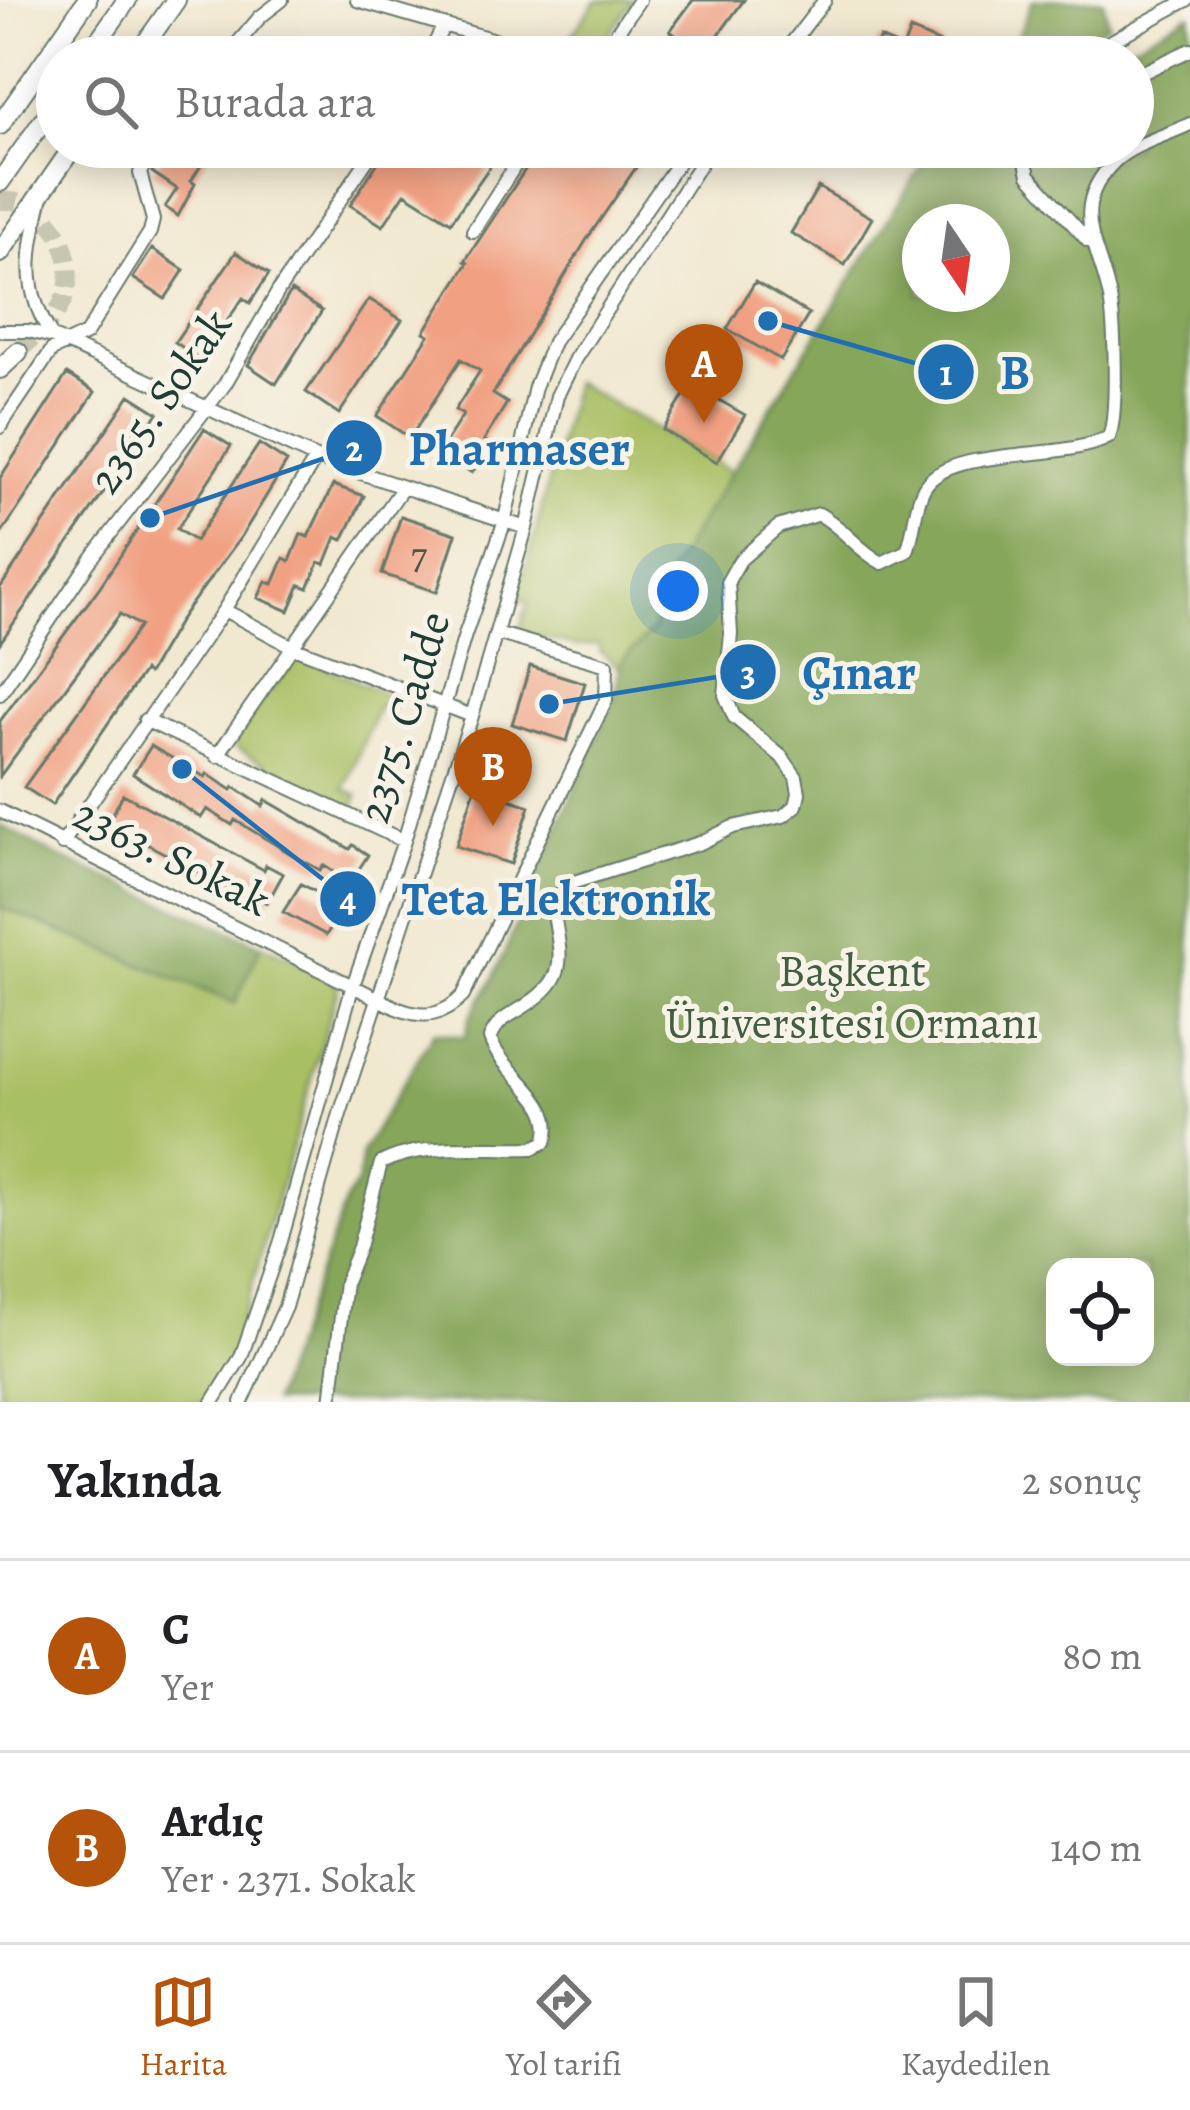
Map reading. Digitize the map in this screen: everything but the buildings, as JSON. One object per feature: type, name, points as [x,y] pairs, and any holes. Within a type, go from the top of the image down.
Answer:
[{"type":"highway","points":[[62,36],[87,0]]},
{"type":"highway","points":[[102,36],[127,0]]},
{"type":"highway","points":[[151,36],[176,0]]},
{"type":"highway","points":[[0,125],[36,73]]},
{"type":"highway","points":[[0,182],[36,130]]},
{"type":"highway","points":[[0,253],[58,168]]},
{"type":"highway","points":[[0,369],[18,352]]},
{"type":"street","points":[[244,36],[282,0]]},
{"type":"street","points":[[357,0],[481,36]]},
{"type":"street","points":[[614,36],[639,0]]},
{"type":"street","points":[[797,36],[825,0]]},
{"type":"street","points":[[1121,36],[1187,0]]},
{"type":"street","points":[[438,36],[444,25]]},
{"type":"street","points":[[1154,67],[1190,50]]},
{"type":"street","points":[[1154,140],[1190,124]]},
{"type":"street","points":[[0,427],[59,340],[86,334],[150,232],[153,220],[142,168]]},
{"type":"street","name":"2365. Sokak","points":[[0,694],[92,558],[225,384],[279,290],[362,168]]},
{"type":"street","points":[[473,230],[513,168]]},
{"type":"street","name":"2375. Cadde","points":[[213,1402],[241,1357],[281,1240],[352,988],[404,841],[504,523],[546,355],[675,168]]},
{"type":"street","name":"2375. Cadde","points":[[242,1402],[284,1307],[340,1114],[472,716],[564,379],[698,168]]},
{"type":"street","points":[[1027,168],[1029,176],[1092,247]]},
{"type":"street","points":[[331,1402],[345,1282],[381,1163],[428,1151],[532,1148],[545,1142],[548,1113],[496,1055],[490,1038],[497,1022],[550,988],[560,968],[552,902],[571,883],[700,843],[733,826],[783,816],[796,806],[796,777],[782,757],[734,716],[725,695],[731,634],[728,581],[740,560],[778,527],[819,514],[842,527],[864,554],[881,563],[892,561],[907,551],[926,484],[944,471],[1085,447],[1109,437],[1110,297],[1087,229],[1100,178],[1109,168]]},
{"type":"street","points":[[44,189],[28,267],[38,308],[59,340]]},
{"type":"street","points":[[0,332],[29,331],[59,340],[316,458],[526,528]]},
{"type":"street","points":[[62,844],[224,610],[316,458]]},
{"type":"street","points":[[217,756],[403,487]]},
{"type":"street","points":[[224,610],[293,647],[472,716]]},
{"type":"street","name":"2363. Sokak","points":[[0,812],[352,988],[412,1014],[429,1016],[452,1008],[463,996],[606,700],[608,664],[496,633]]},
{"type":"street","points":[[145,720],[404,841]]},
{"type":"green space","points":[[597,0],[633,0],[608,36],[571,36]]},
{"type":"green space","points":[[1033,0],[1103,0],[1108,24],[1087,36],[1018,36]]},
{"type":"green space","name":"Başkent Üniversitesi Ormanı","points":[[1190,14],[1190,1402],[272,1402],[347,1198],[358,1182],[362,1152],[434,1032],[465,1037],[614,698],[621,662],[654,629],[656,593],[921,168],[1154,168],[1154,36],[1149,36]]},
{"type":"green space","points":[[574,382],[732,472],[657,593],[654,629],[619,668],[600,651],[599,644],[576,646],[519,632],[528,603],[515,595]]},
{"type":"green space","points":[[298,654],[395,699],[391,708],[379,705],[344,789],[358,795],[352,812],[236,748],[234,739]]},
{"type":"green space","points":[[0,825],[56,856],[261,945],[235,1003],[0,907]]},
{"type":"green space","points":[[1,907],[235,1003],[261,945],[333,976],[338,988],[231,1358],[202,1402],[0,1402]]},
{"type":"tunnel","points":[[0,201],[32,207],[45,217],[63,244],[67,260],[69,277],[63,302],[18,352]]},
{"type":"place","name":"B","points":[[768,321]]},
{"type":"place","name":"C","points":[[704,423]]},
{"type":"place","name":"Pharmaser","points":[[150,518]]},
{"type":"place","name":"Çınar","points":[[549,704]]},
{"type":"place","name":"Teta Elektronik","points":[[182,769]]},
{"type":"place","name":"Ardıç","points":[[493,826]]}]
